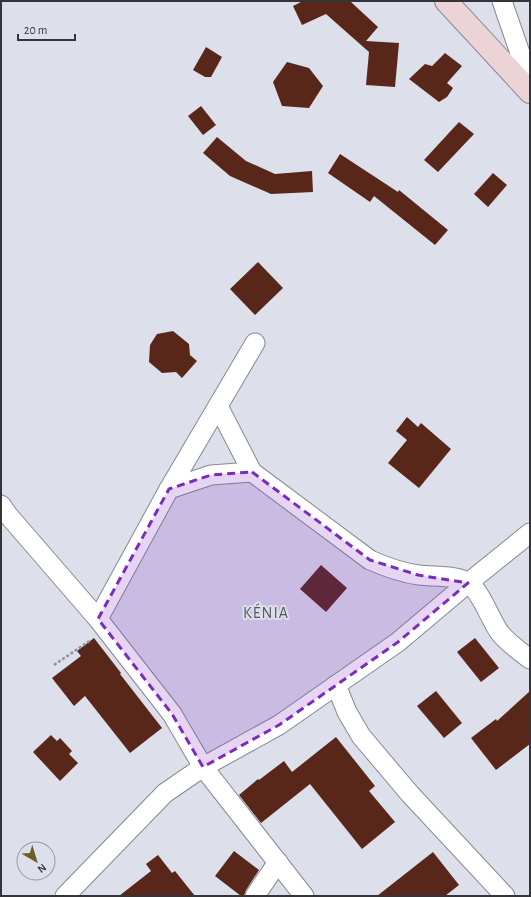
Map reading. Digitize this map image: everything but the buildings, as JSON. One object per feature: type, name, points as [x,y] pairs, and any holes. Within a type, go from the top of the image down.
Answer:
[{"type":"street","points":[[446,1],[530,92]]},
{"type":"street","points":[[502,1],[530,82]]},
{"type":"street","points":[[102,624],[169,489],[255,344]]},
{"type":"street","points":[[218,406],[252,472],[370,560],[392,569],[418,575],[457,579],[468,583],[478,593],[500,634],[530,659]]},
{"type":"street","points":[[169,489],[211,475],[252,472]]},
{"type":"street","points":[[1,505],[102,624],[172,714],[203,767],[304,896]]},
{"type":"street","points":[[65,896],[165,792],[203,767],[279,725],[398,642],[530,532]]},
{"type":"street","points":[[336,685],[347,712],[361,736],[410,794],[505,896]]},
{"type":"street","points":[[255,896],[278,862]]},
{"type":"path","points":[[54,665],[102,624]]},
{"type":"highlighted area","points":[[252,472],[370,560],[418,575],[468,583],[398,642],[279,725],[203,767],[172,714],[98,619],[169,489],[211,475]]},
{"type":"district","name":"KÉNIA","points":[[266,612]]}]
